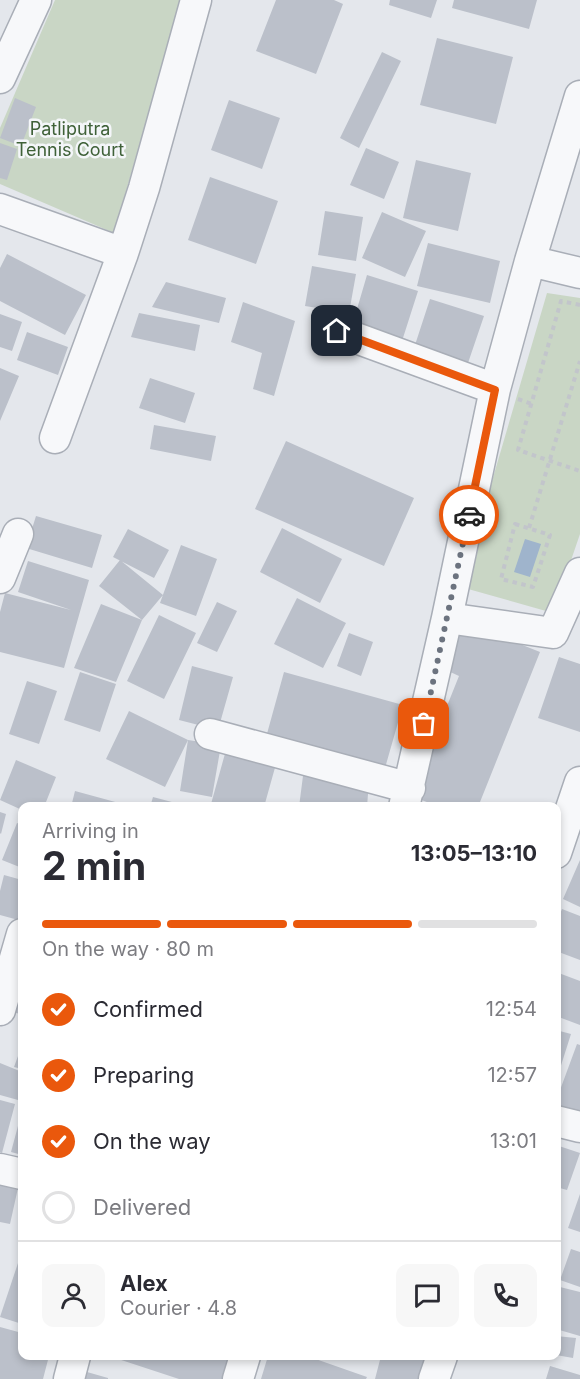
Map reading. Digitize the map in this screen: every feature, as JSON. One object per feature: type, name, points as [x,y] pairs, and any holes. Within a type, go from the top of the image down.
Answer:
[{"type":"street","points":[[0,78],[36,0]]},
{"type":"street","points":[[55,438],[123,253],[144,188],[196,0]]},
{"type":"street","points":[[210,734],[407,798],[495,390],[530,261],[580,96]]},
{"type":"street","points":[[0,209],[123,253]]},
{"type":"street","points":[[530,261],[580,273]]},
{"type":"street","points":[[337,331],[495,390]]},
{"type":"street","points":[[0,578],[18,534]]},
{"type":"street","points":[[447,618],[553,633],[580,573]]},
{"type":"street","points":[[561,839],[580,782]]},
{"type":"street","points":[[0,1010],[18,948]]},
{"type":"street","points":[[561,1122],[580,1127]]},
{"type":"street","points":[[0,1169],[18,1173]]},
{"type":"street","points":[[69,1379],[74,1360]]},
{"type":"street","points":[[238,1379],[244,1360]]},
{"type":"street","points":[[434,1379],[441,1360]]},
{"type":"path","points":[[580,305],[561,301],[518,450],[580,471]]},
{"type":"path","points":[[529,528],[580,360]]},
{"type":"path","points":[[515,524],[529,528],[550,535],[533,587],[501,579],[515,524]]},
{"type":"green space","name":"Patliputra Tennis Court","points":[[55,0],[181,0],[114,233],[0,184],[0,128]]},
{"type":"green space","points":[[547,293],[580,298],[580,534],[553,613],[461,587]]},
{"type":"water","points":[[525,539],[541,544],[530,577],[514,572]]},
{"type":"building","points":[[276,0],[334,0],[343,4],[316,74],[256,51]]},
{"type":"building","points":[[390,0],[437,0],[431,18],[389,5]]},
{"type":"building","points":[[454,0],[537,0],[529,29],[452,8]]},
{"type":"building","points":[[437,38],[513,57],[496,124],[420,105]]},
{"type":"building","points":[[382,52],[401,61],[359,148],[340,138]]},
{"type":"building","points":[[15,98],[36,107],[21,146],[0,138]]},
{"type":"building","points":[[229,100],[280,118],[262,169],[211,150]]},
{"type":"building","points":[[0,143],[17,149],[7,180],[0,178]]},
{"type":"building","points":[[366,148],[399,162],[384,199],[350,185]]},
{"type":"building","points":[[416,160],[471,173],[458,231],[403,218]]},
{"type":"building","points":[[210,177],[278,201],[256,264],[188,240]]},
{"type":"building","points":[[325,211],[363,217],[356,261],[318,255]]},
{"type":"building","points":[[382,212],[426,231],[405,277],[362,258]]},
{"type":"building","points":[[428,243],[500,261],[490,303],[417,286]]},
{"type":"building","points":[[7,254],[86,295],[65,335],[0,301],[0,268]]},
{"type":"building","points":[[312,266],[356,274],[349,313],[305,306]]},
{"type":"building","points":[[367,275],[418,291],[402,341],[352,326]]},
{"type":"building","points":[[166,282],[226,298],[219,323],[152,307]]},
{"type":"building","points":[[430,299],[484,316],[468,363],[415,345]]},
{"type":"building","points":[[243,302],[295,321],[274,396],[253,389],[262,353],[231,342]]},
{"type":"building","points":[[139,313],[200,325],[195,351],[131,337]]},
{"type":"building","points":[[0,314],[22,322],[12,351],[0,347]]},
{"type":"building","points":[[27,332],[68,347],[58,375],[17,360]]},
{"type":"building","points":[[0,368],[19,376],[0,421]]},
{"type":"building","points":[[150,378],[195,393],[185,423],[139,408]]},
{"type":"building","points":[[154,425],[216,436],[211,461],[150,449]]},
{"type":"building","points":[[286,441],[414,498],[384,566],[255,509]]},
{"type":"building","points":[[36,516],[102,535],[92,568],[26,548]]},
{"type":"building","points":[[282,528],[342,559],[320,603],[260,572]]},
{"type":"building","points":[[128,529],[169,550],[154,578],[113,557]]},
{"type":"building","points":[[181,545],[217,559],[196,616],[160,603]]},
{"type":"building","points":[[120,560],[163,595],[142,620],[99,586]]},
{"type":"building","points":[[28,561],[89,580],[64,668],[0,652],[0,612],[5,593],[71,610],[18,592]]},
{"type":"building","points":[[297,598],[346,623],[323,668],[274,644]]},
{"type":"building","points":[[217,602],[237,611],[217,652],[197,643]]},
{"type":"building","points":[[101,604],[142,620],[116,682],[74,668]]},
{"type":"building","points":[[159,615],[196,633],[164,699],[127,681]]},
{"type":"building","points":[[465,622],[540,652],[480,802],[427,802],[411,796],[459,676],[446,670]]},
{"type":"building","points":[[349,633],[373,642],[361,676],[337,666]]},
{"type":"building","points":[[559,657],[580,664],[580,732],[538,718]]},
{"type":"building","points":[[192,666],[233,677],[218,730],[179,720]]},
{"type":"building","points":[[80,672],[116,684],[100,732],[64,720]]},
{"type":"building","points":[[284,672],[403,705],[383,775],[265,741]]},
{"type":"building","points":[[27,681],[57,691],[39,744],[9,734]]},
{"type":"building","points":[[129,711],[188,740],[165,787],[106,759]]},
{"type":"building","points":[[188,740],[221,745],[212,797],[180,791]]},
{"type":"building","points":[[226,750],[276,764],[265,802],[212,802]]},
{"type":"building","points":[[16,760],[56,777],[46,802],[18,802],[18,808],[0,800]]},
{"type":"building","points":[[304,768],[369,781],[367,802],[300,802]]},
{"type":"building","points":[[75,791],[115,802],[72,802]]},
{"type":"building","points":[[153,797],[172,802],[152,802]]},
{"type":"building","points":[[0,812],[6,814],[1,834],[0,833]]},
{"type":"building","points":[[17,823],[18,823],[18,866],[2,860]]},
{"type":"building","points":[[580,860],[580,907],[563,899]]},
{"type":"building","points":[[4,875],[18,879],[18,920],[0,915],[0,891]]},
{"type":"building","points":[[562,909],[580,916],[580,960],[561,953]]},
{"type":"building","points":[[561,974],[580,981],[580,1025],[561,1018]]},
{"type":"building","points":[[18,998],[18,1014],[14,1012]]},
{"type":"building","points":[[561,1031],[571,1034],[561,1065]]},
{"type":"building","points":[[577,1044],[580,1045],[580,1117],[561,1111],[561,1087]]},
{"type":"building","points":[[18,1056],[18,1068],[14,1067]]},
{"type":"building","points":[[0,1063],[18,1070],[18,1100],[0,1095]]},
{"type":"building","points":[[0,1100],[15,1104],[2,1153],[0,1152]]},
{"type":"building","points":[[18,1126],[18,1154],[11,1152]]},
{"type":"building","points":[[561,1147],[580,1153],[567,1190],[561,1188]]},
{"type":"building","points":[[0,1185],[18,1188],[10,1224],[0,1222]]},
{"type":"building","points":[[580,1194],[580,1232],[568,1228]]},
{"type":"building","points":[[571,1249],[580,1252],[580,1287],[561,1280]]},
{"type":"building","points":[[18,1263],[18,1323],[0,1317]]},
{"type":"building","points":[[561,1287],[580,1292],[580,1336],[561,1330]]},
{"type":"building","points":[[0,1327],[18,1332],[18,1360],[48,1360],[43,1379],[0,1379]]},
{"type":"building","points":[[561,1336],[576,1338],[573,1358],[561,1356]]},
{"type":"building","points":[[121,1360],[229,1360],[223,1379],[179,1379]]},
{"type":"building","points":[[267,1360],[318,1360],[367,1377],[366,1379],[261,1379]]},
{"type":"building","points":[[380,1360],[425,1360],[420,1379],[375,1379]]},
{"type":"building","points":[[550,1366],[580,1375],[580,1379],[546,1379]]},
{"type":"building","points":[[87,1372],[108,1378],[108,1379],[85,1379]]},
{"type":"way so far","points":[[424,724],[469,515]]},
{"type":"route","points":[[337,331],[495,390],[469,515]]}]
